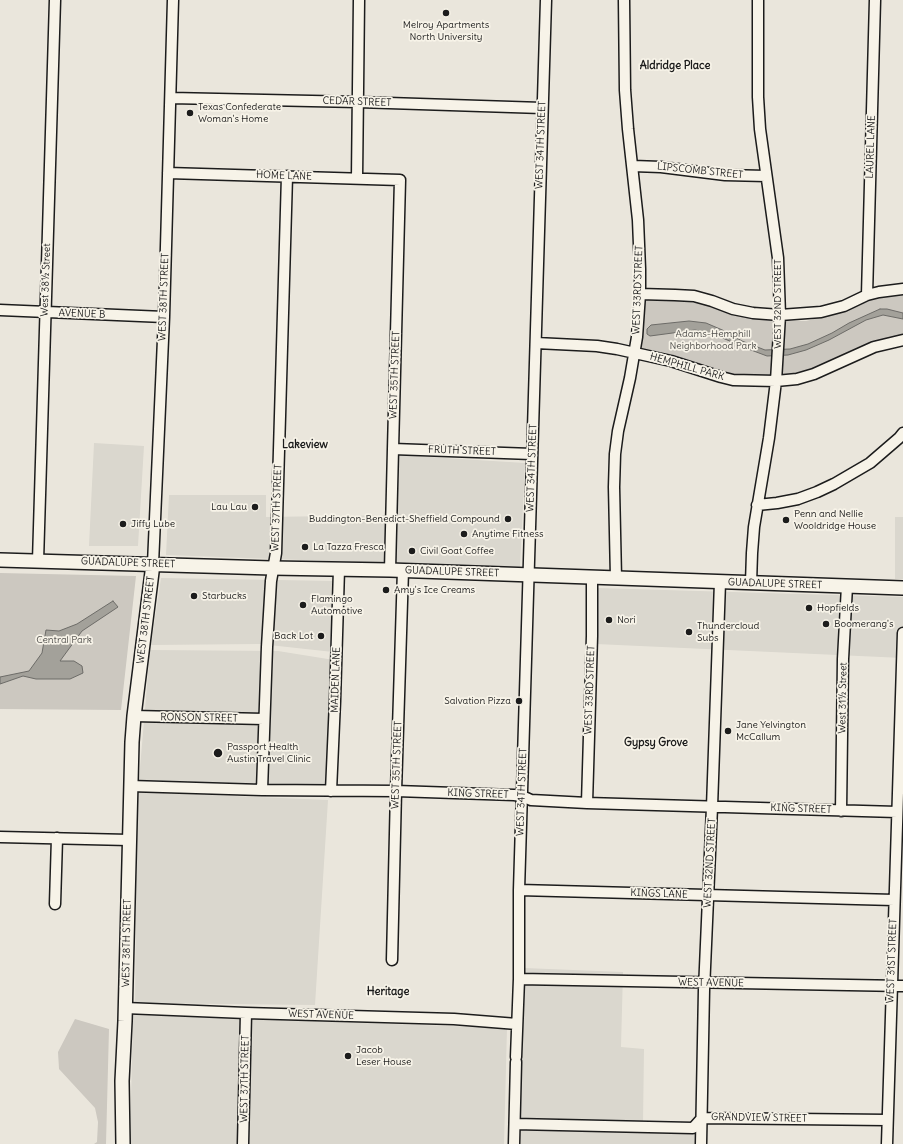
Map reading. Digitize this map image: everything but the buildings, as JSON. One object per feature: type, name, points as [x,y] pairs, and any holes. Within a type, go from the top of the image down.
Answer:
[{"type":"main road","name":"GUADALUPE STREET","points":[[0,560],[397,570],[903,588]]},
{"type":"main road","name":"WEST 38TH STREET","points":[[123,1144],[123,1076],[130,786],[134,716],[153,564]]},
{"type":"street","name":"West 38½ Street","points":[[38,561],[44,312],[55,0]]},
{"type":"street","name":"WEST 38TH STREET","points":[[153,564],[164,317],[174,0]]},
{"type":"street","points":[[357,178],[359,0]]},
{"type":"street","name":"WEST 34TH STREET","points":[[514,1144],[519,979],[519,890],[546,0]]},
{"type":"street","name":"WEST 33RD STREET","points":[[616,578],[614,488],[615,454],[618,431],[635,352],[640,294],[640,248],[625,90],[624,0]]},
{"type":"street","name":"WEST 32ND STREET","points":[[751,582],[752,553],[757,505],[769,438],[776,381],[780,315],[778,258],[760,129],[758,97],[758,0]]},
{"type":"street","name":"LAUREL LANE","points":[[867,295],[875,0]]},
{"type":"street","name":"CEDAR STREET","points":[[171,98],[542,108]]},
{"type":"street","name":"LIPSCOMB STREET","points":[[633,166],[661,167],[726,175],[766,176]]},
{"type":"street","name":"HOME LANE","points":[[168,173],[400,180]]},
{"type":"street","name":"WEST 37TH STREET","points":[[262,790],[268,633],[272,568],[276,554],[287,176]]},
{"type":"street","name":"WEST 35TH STREET","points":[[392,960],[396,791],[397,570],[393,449],[400,180]]},
{"type":"street","points":[[640,294],[694,296],[732,309],[753,313],[780,315],[821,312],[844,306],[867,295],[903,289]]},
{"type":"street","name":"AVENUE B","points":[[0,310],[164,317]]},
{"type":"street","name":"HEMPHILL PARK","points":[[536,343],[597,346],[635,352],[671,361],[733,380],[776,381],[797,379],[814,374],[874,347],[903,340]]},
{"type":"street","points":[[757,505],[798,499],[834,484],[870,464],[903,433]]},
{"type":"street","name":"FRUTH STREET","points":[[393,449],[532,454]]},
{"type":"street","name":"MAIDEN LANE","points":[[331,791],[339,569]]},
{"type":"street","name":"WEST 33RD STREET","points":[[586,803],[592,636],[592,577]]},
{"type":"street","name":"WEST 32ND STREET","points":[[701,1144],[704,982],[720,582]]},
{"type":"street","name":"West 31½ Street","points":[[841,811],[843,658],[847,586]]},
{"type":"street","name":"WEST 31ST STREET","points":[[887,1144],[894,900],[900,846],[897,812],[903,634]]},
{"type":"street","name":"RONSON STREET","points":[[134,716],[264,719]]},
{"type":"street","name":"KING STREET","points":[[130,786],[262,790],[396,791],[522,796],[531,800],[586,803],[897,812]]},
{"type":"street","points":[[0,836],[129,840]]},
{"type":"street","points":[[55,904],[57,838]]},
{"type":"street","name":"KINGS LANE","points":[[519,890],[894,900]]},
{"type":"street","name":"WEST AVENUE","points":[[519,979],[903,986]]},
{"type":"street","name":"WEST AVENUE","points":[[125,1008],[454,1019],[517,1024]]},
{"type":"street","name":"WEST 37TH STREET","points":[[243,1144],[246,1013]]},
{"type":"street","name":"GRANDVIEW STREET","points":[[515,1124],[693,1128],[702,1118],[888,1120]]},
{"type":"shaded area","points":[[880,309],[903,313],[903,319],[883,315],[866,320],[829,340],[806,350],[788,355],[767,356],[713,334],[695,330],[650,336],[647,334],[647,329],[651,325],[689,321],[706,323],[727,332],[742,341],[765,350],[790,349],[808,344]]},
{"type":"shaded area","points":[[94,443],[144,446],[138,546],[89,546]]},
{"type":"shaded area","points":[[397,455],[525,463],[520,568],[166,555],[169,495],[266,495],[266,517],[398,515]]},
{"type":"shaded area","points":[[895,517],[903,517],[903,579],[895,579]]},
{"type":"shaded area","points":[[161,578],[335,581],[333,652],[260,644],[151,645]]},
{"type":"shaded area","points":[[597,588],[903,597],[903,658],[596,644]]},
{"type":"shaded area","points":[[113,601],[118,607],[82,631],[60,661],[74,661],[82,666],[83,673],[70,679],[36,679],[23,676],[0,684],[0,677],[29,671],[42,653],[46,630],[59,631],[77,624]]},
{"type":"shaded area","points":[[150,650],[278,651],[334,660],[325,787],[139,780]]},
{"type":"shaded area","points":[[137,792],[328,800],[315,1005],[135,1003]]},
{"type":"shaded area","points":[[524,968],[623,972],[621,1047],[644,1049],[643,1124],[696,1126],[696,1144],[517,1144]]},
{"type":"shaded area","points":[[133,1015],[507,1028],[504,1144],[130,1144]]},
{"type":"green space","name":"Adams-Hemphill Neighborhood Park","points":[[903,295],[903,337],[799,373],[752,377],[727,375],[641,349],[639,347],[644,301],[647,300],[682,301],[705,304],[738,315],[763,320],[806,321],[835,314],[878,297]]},
{"type":"green space","name":"Central Park","points":[[0,573],[136,576],[121,710],[0,709]]},
{"type":"green space","points":[[75,1019],[109,1029],[106,1144],[94,1144],[97,1142],[98,1122],[95,1108],[59,1069],[58,1052]]},
{"type":"place","name":"Melroy Apartments North University","points":[[446,13]]},
{"type":"place","name":"Texas Confederate Woman's Home","points":[[190,113]]},
{"type":"place","name":"Lau Lau","points":[[255,507]]},
{"type":"place","name":"Buddington-Benedict-Sheffield Compound","points":[[508,519]]},
{"type":"place","name":"Penn and Nellie Wooldridge House","points":[[786,520]]},
{"type":"place","name":"Jiffy Lube","points":[[123,524]]},
{"type":"place","name":"Anytime Fitness","points":[[464,534]]},
{"type":"place","name":"La Tazza Fresca","points":[[305,547]]},
{"type":"place","name":"Civil Goat Coffee","points":[[412,551]]},
{"type":"place","name":"Amy's Ice Creams","points":[[386,590]]},
{"type":"place","name":"Starbucks","points":[[194,596]]},
{"type":"place","name":"Flamingo Automotive","points":[[303,605]]},
{"type":"place","name":"Hopfields","points":[[809,608]]},
{"type":"place","name":"Nori","points":[[609,620]]},
{"type":"place","name":"Boomerang's","points":[[826,624]]},
{"type":"place","name":"Thundercloud Subs","points":[[689,632]]},
{"type":"place","name":"Back Lot","points":[[321,636]]},
{"type":"place","name":"Salvation Pizza","points":[[519,701]]},
{"type":"place","name":"Jane Yelvington McCallum","points":[[728,731]]},
{"type":"place","name":"Passport Health Austin Travel Clinic","points":[[218,753]]},
{"type":"place","name":"Jacob Leser House","points":[[348,1056]]},
{"type":"district","name":"Aldridge Place","points":[[675,66]]},
{"type":"district","name":"Lakeview","points":[[305,445]]},
{"type":"district","name":"Gypsy Grove","points":[[656,743]]},
{"type":"district","name":"Heritage","points":[[388,992]]}]
